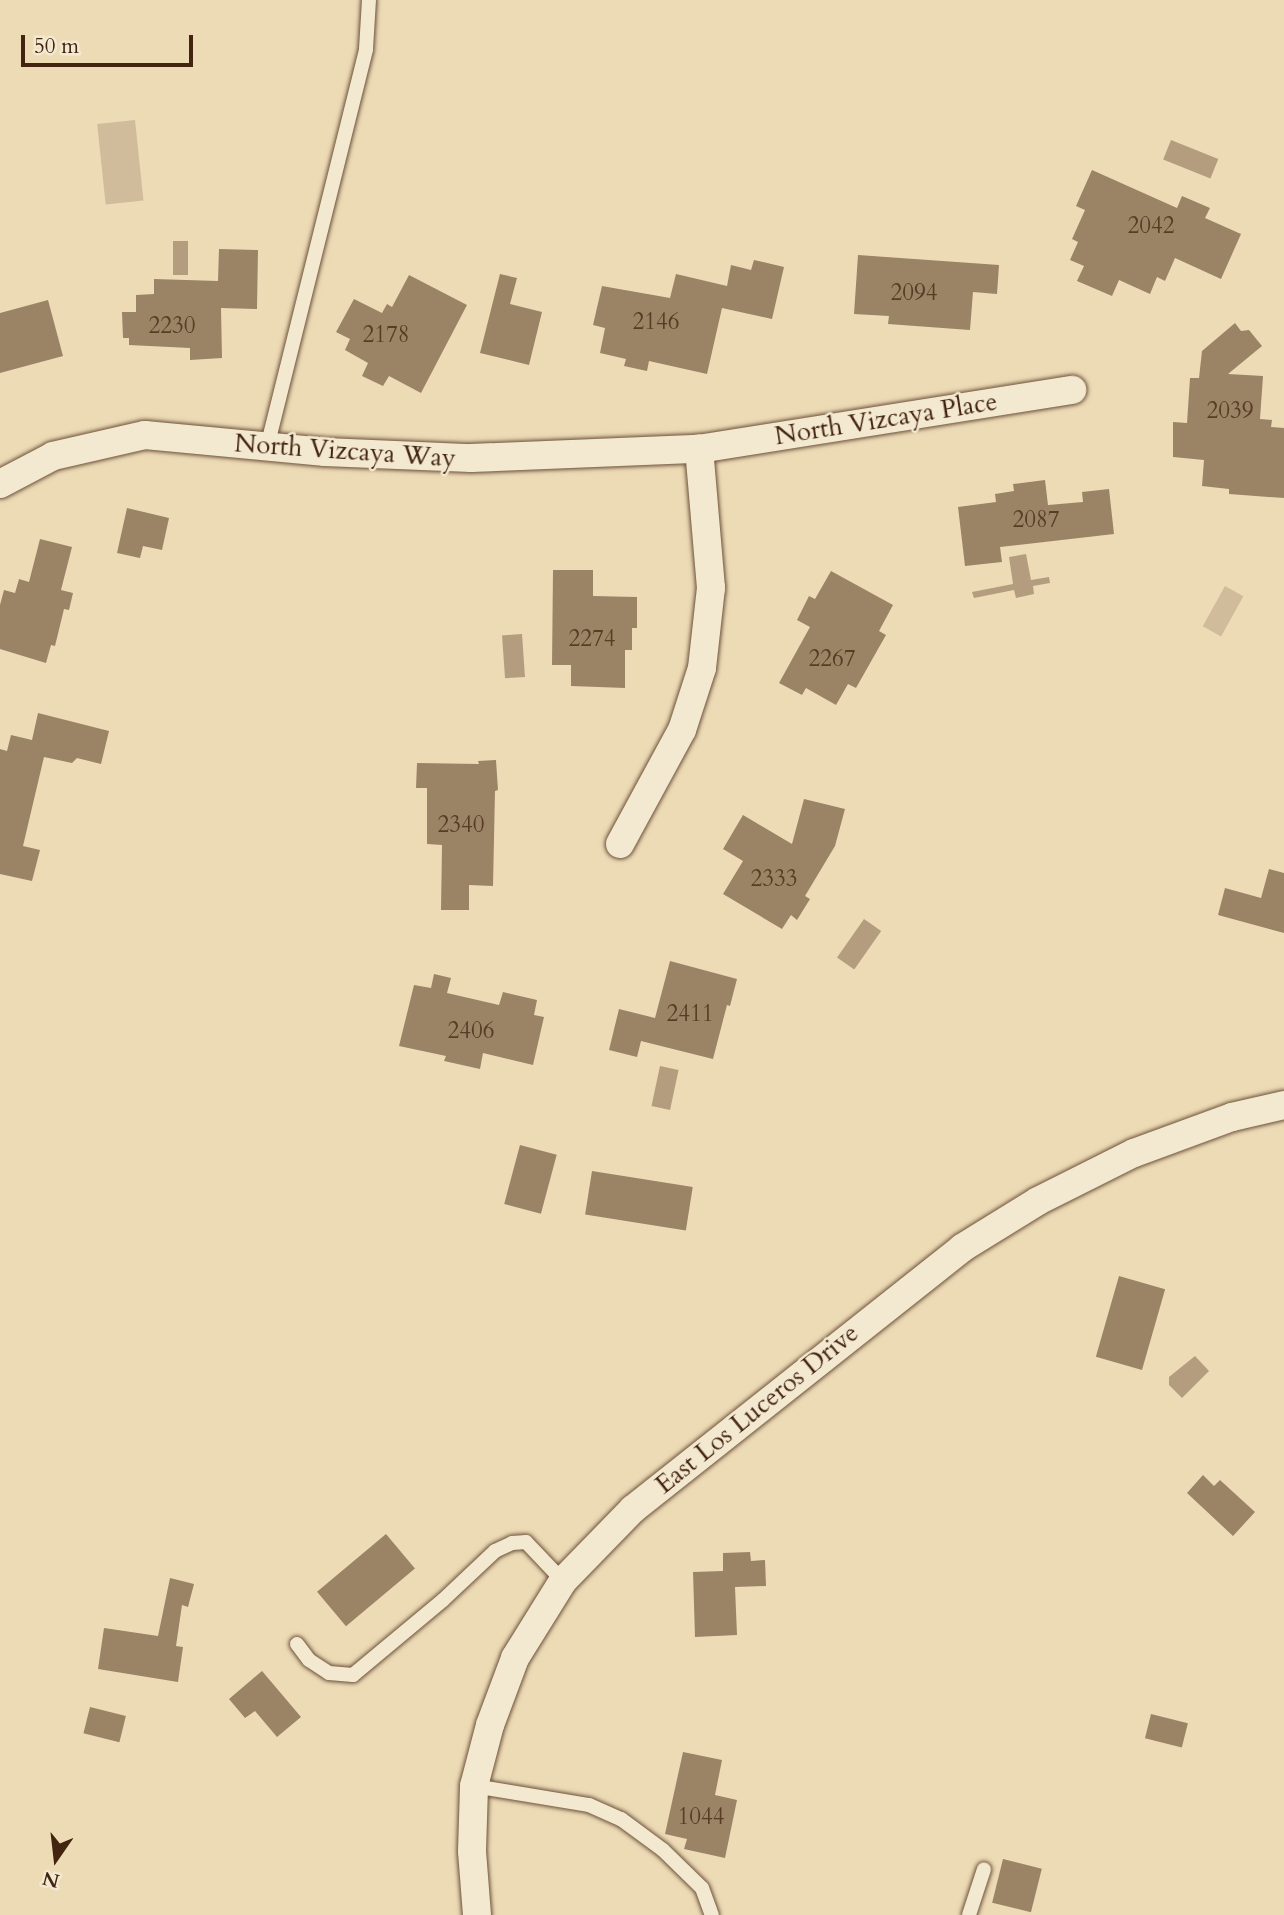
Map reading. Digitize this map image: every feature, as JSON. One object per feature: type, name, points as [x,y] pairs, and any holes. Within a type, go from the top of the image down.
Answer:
[{"type":"street","name":"North Vizcaya Place","points":[[699,449],[1072,390]]},
{"type":"street","name":"North Vizcaya Way","points":[[0,484],[53,456],[145,435],[267,447],[471,458],[699,449]]},
{"type":"street","points":[[620,844],[682,730],[702,668],[711,588],[699,449]]},
{"type":"street","name":"East Los Luceros Drive","points":[[477,1915],[472,1851],[474,1786],[490,1725],[515,1658],[563,1581],[633,1509],[846,1337],[962,1248],[1038,1201],[1134,1153],[1232,1117],[1284,1105]]},
{"type":"lane","points":[[267,447],[366,48],[369,0]]},
{"type":"lane","points":[[297,1644],[309,1660],[329,1673],[353,1675],[443,1600],[495,1551],[512,1542],[526,1542],[563,1581]]},
{"type":"lane","points":[[474,1786],[589,1805],[621,1819],[663,1850],[702,1888],[712,1915]]},
{"type":"lane","points":[[969,1915],[985,1869]]},
{"type":"shaded area","points":[[135,120],[143,201],[106,205],[97,124]]},
{"type":"shaded area","points":[[1171,140],[1218,159],[1210,179],[1163,159]]},
{"type":"shaded area","points":[[173,241],[188,241],[188,275],[173,275]]},
{"type":"shaded area","points":[[1026,554],[1031,580],[1049,577],[1050,583],[1033,586],[1034,594],[1016,598],[1014,590],[974,598],[972,592],[1013,584],[1009,557]]},
{"type":"shaded area","points":[[1225,586],[1243,596],[1221,636],[1203,626]]},
{"type":"shaded area","points":[[522,634],[525,677],[505,678],[502,635]]},
{"type":"shaded area","points":[[864,919],[881,931],[854,970],[837,958]]},
{"type":"shaded area","points":[[660,1066],[679,1070],[670,1110],[651,1106]]},
{"type":"shaded area","points":[[1195,1356],[1209,1371],[1182,1398],[1169,1385],[1169,1377]]},
{"type":"building","points":[[1092,170],[1177,208],[1182,196],[1210,208],[1205,218],[1241,234],[1221,279],[1175,258],[1165,281],[1157,277],[1150,294],[1119,280],[1112,296],[1077,281],[1084,266],[1070,260],[1078,242],[1072,239],[1085,210],[1076,206]]},
{"type":"building","points":[[219,249],[258,250],[257,309],[221,308],[222,358],[190,360],[190,348],[129,345],[129,338],[123,338],[122,312],[136,312],[136,295],[154,294],[154,279],[218,281]]},
{"type":"building","points":[[858,255],[999,265],[997,294],[973,292],[970,330],[888,324],[889,316],[854,314]]},
{"type":"building","points":[[754,260],[784,267],[772,319],[722,308],[707,374],[649,361],[647,371],[624,366],[626,359],[600,353],[605,328],[593,325],[602,286],[670,298],[676,274],[727,286],[731,265],[751,270]]},
{"type":"building","points":[[500,274],[517,278],[510,304],[542,312],[529,365],[480,353]]},
{"type":"building","points":[[409,275],[467,305],[421,393],[389,376],[383,386],[362,376],[368,363],[345,350],[350,339],[336,332],[354,299],[382,313],[387,304],[392,307]]},
{"type":"building","points":[[48,300],[63,356],[0,373],[0,313]]},
{"type":"building","points":[[1235,323],[1241,331],[1249,330],[1262,346],[1228,374],[1263,376],[1260,419],[1272,420],[1271,427],[1284,428],[1284,498],[1229,494],[1229,489],[1202,486],[1204,460],[1173,457],[1173,422],[1187,423],[1190,378],[1199,378],[1202,351]]},
{"type":"building","points":[[1045,480],[1048,505],[1083,502],[1082,492],[1109,489],[1114,534],[1000,547],[1002,562],[965,566],[958,507],[996,502],[995,494],[1014,491],[1013,484]]},
{"type":"building","points":[[127,508],[169,518],[162,550],[143,546],[140,558],[117,553]]},
{"type":"building","points":[[40,539],[72,547],[61,590],[73,593],[69,610],[64,609],[55,646],[51,645],[46,663],[0,649],[0,605],[4,590],[15,593],[19,579],[29,582]]},
{"type":"building","points":[[553,570],[593,570],[593,596],[637,597],[637,628],[632,628],[632,650],[625,650],[625,688],[571,686],[571,665],[552,665]]},
{"type":"building","points":[[831,571],[893,605],[879,631],[886,635],[856,688],[848,684],[836,705],[806,688],[802,695],[779,683],[810,627],[797,620],[809,596],[815,599]]},
{"type":"building","points":[[38,713],[109,731],[101,764],[77,758],[72,763],[44,757],[23,846],[40,850],[32,881],[0,874],[0,749],[7,751],[11,735],[32,740]]},
{"type":"building","points":[[496,760],[498,790],[495,791],[493,886],[469,885],[469,910],[441,910],[442,845],[427,844],[427,788],[416,788],[417,763],[479,764],[478,761]]},
{"type":"building","points":[[804,799],[845,809],[835,846],[805,896],[810,899],[797,920],[791,915],[782,929],[723,894],[743,861],[723,849],[743,815],[792,844]]},
{"type":"building","points":[[1269,869],[1284,873],[1284,933],[1218,915],[1225,888],[1261,898]]},
{"type":"building","points":[[670,961],[737,979],[730,1006],[727,1005],[713,1059],[641,1041],[637,1057],[609,1050],[619,1009],[655,1018]]},
{"type":"building","points":[[434,974],[451,978],[447,993],[499,1005],[503,992],[537,1000],[534,1015],[544,1017],[533,1065],[483,1053],[480,1069],[444,1061],[446,1056],[399,1046],[414,985],[431,988]]},
{"type":"building","points":[[520,1145],[557,1155],[541,1214],[504,1204]]},
{"type":"building","points":[[592,1171],[693,1187],[686,1230],[585,1214]]},
{"type":"building","points":[[1119,1276],[1165,1289],[1142,1370],[1096,1357]]},
{"type":"building","points":[[1203,1475],[1214,1486],[1220,1480],[1255,1512],[1233,1536],[1187,1493]]},
{"type":"building","points":[[386,1534],[415,1568],[346,1626],[317,1592]]},
{"type":"building","points":[[750,1552],[751,1561],[765,1560],[766,1586],[735,1587],[737,1635],[695,1637],[693,1572],[723,1571],[723,1553]]},
{"type":"building","points":[[170,1578],[194,1584],[188,1607],[182,1605],[176,1646],[183,1647],[178,1682],[98,1669],[104,1628],[158,1636]]},
{"type":"building","points":[[262,1671],[301,1717],[277,1737],[255,1711],[245,1718],[229,1699]]},
{"type":"building","points":[[90,1707],[126,1716],[119,1742],[83,1733]]},
{"type":"building","points":[[1151,1714],[1188,1723],[1182,1747],[1145,1738]]},
{"type":"building","points":[[683,1752],[722,1760],[715,1795],[737,1800],[725,1858],[684,1849],[687,1839],[665,1834]]},
{"type":"building","points":[[1003,1859],[1042,1869],[1031,1912],[992,1903]]}]
